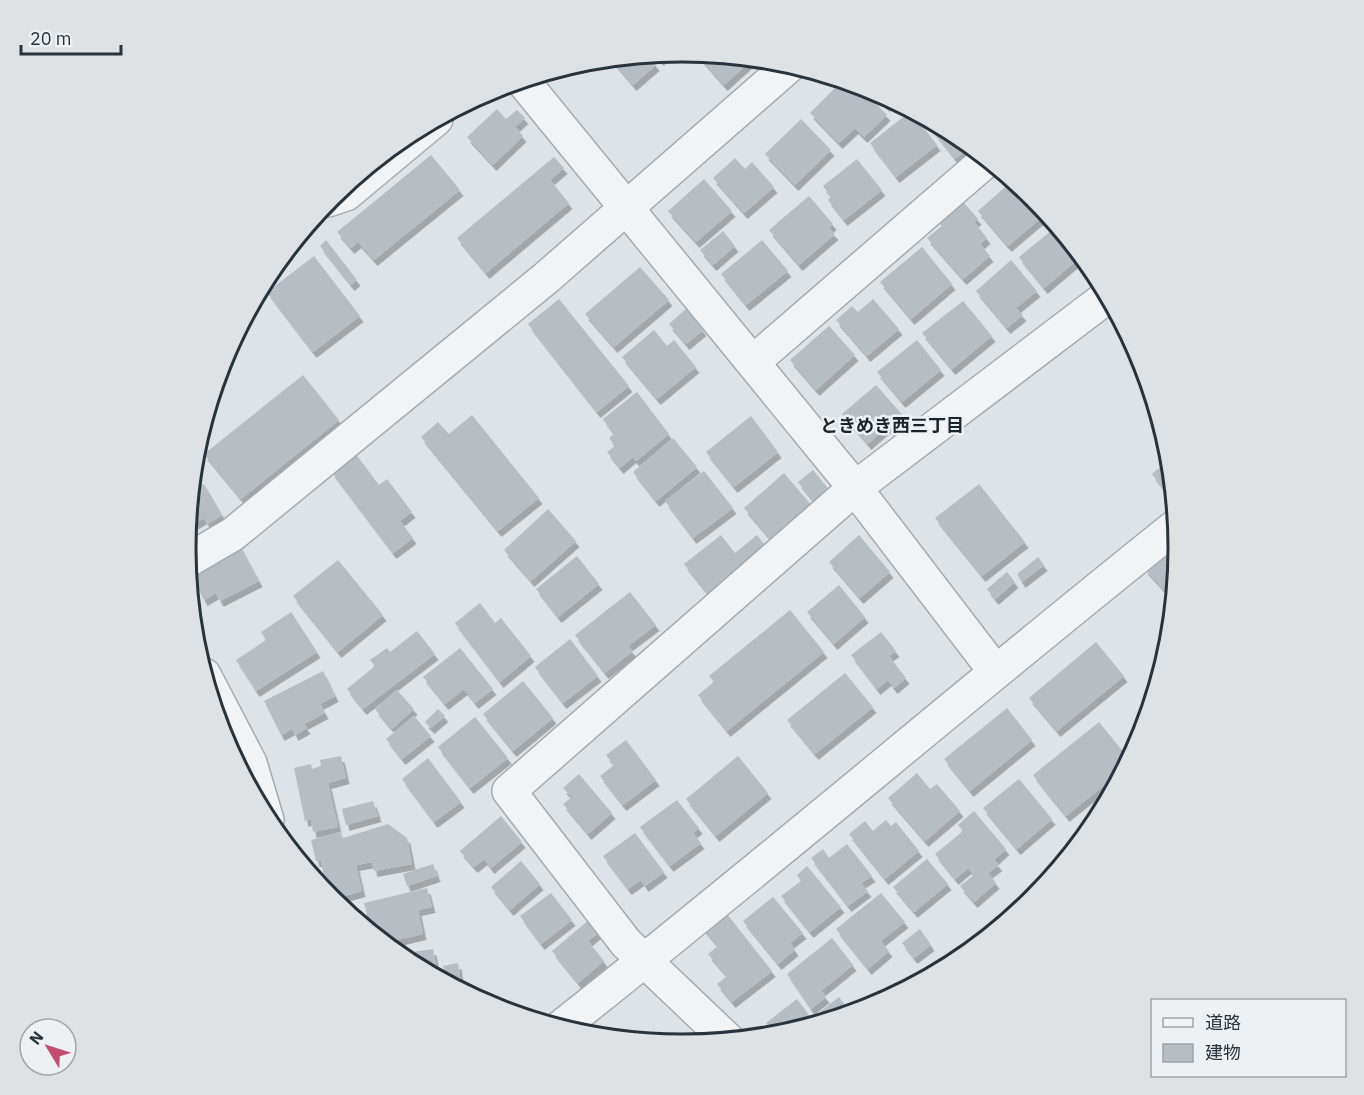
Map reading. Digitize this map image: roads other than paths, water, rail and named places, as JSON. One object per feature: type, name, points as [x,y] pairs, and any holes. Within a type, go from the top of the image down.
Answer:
[{"type":"street","points":[[196,555],[232,534],[546,278],[782,72]]},
{"type":"street","points":[[527,87],[855,488],[995,670]]},
{"type":"street","points":[[753,362],[981,165]]},
{"type":"street","points":[[719,1032],[626,943],[509,791],[855,488],[1101,302]]},
{"type":"street","points":[[570,1020],[645,961],[995,670],[1168,533]]},
{"type":"district","name":"ときめき西三丁目","points":[[892,425]]}]
